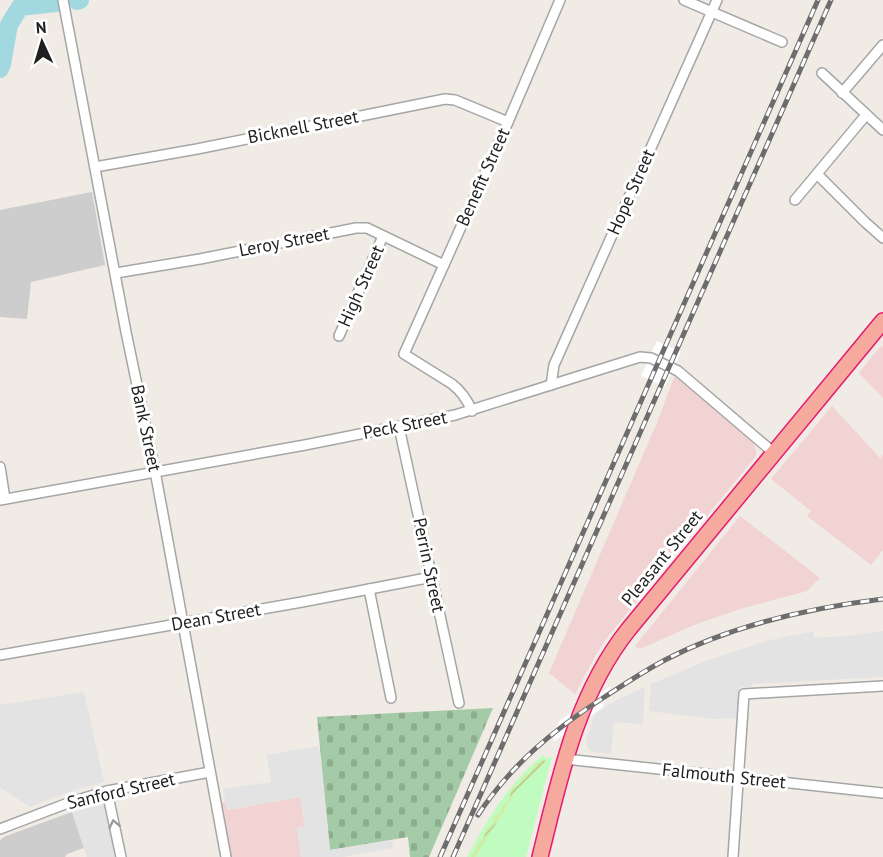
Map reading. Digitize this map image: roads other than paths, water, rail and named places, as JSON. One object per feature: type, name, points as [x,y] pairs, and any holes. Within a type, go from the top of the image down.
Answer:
[{"type":"highway","name":"Pleasant Street","points":[[540,857],[565,759],[586,701],[614,650],[883,321]]},
{"type":"street","name":"Bank Street","points":[[63,0],[184,622],[226,857]]},
{"type":"street","name":"Benefit Street","points":[[472,411],[459,389],[404,354],[560,0]]},
{"type":"street","points":[[684,0],[782,42]]},
{"type":"street","name":"Hope Street","points":[[551,385],[554,365],[717,0]]},
{"type":"street","points":[[842,93],[883,45]]},
{"type":"street","points":[[822,73],[883,130]]},
{"type":"street","name":"Bicknell Street","points":[[95,167],[445,99],[455,100],[508,122]]},
{"type":"street","points":[[795,200],[866,115]]},
{"type":"street","points":[[817,174],[883,238]]},
{"type":"street","name":"Leroy Street","points":[[116,273],[200,260],[356,228],[367,228],[444,265]]},
{"type":"street","name":"High Street","points":[[339,336],[383,236]]},
{"type":"street","name":"Peck Street","points":[[3,499],[399,427],[472,411],[636,357],[647,357],[678,371],[774,453]]},
{"type":"street","name":"Perrin Street","points":[[399,427],[459,703]]},
{"type":"street","points":[[0,467],[3,499]]},
{"type":"street","name":"Dean Street","points":[[0,655],[432,577]]},
{"type":"street","points":[[369,590],[391,698]]},
{"type":"street","points":[[733,857],[744,694],[883,686]]},
{"type":"street","name":"Falmouth Street","points":[[565,759],[883,793]]},
{"type":"street","name":"Sanford Street","points":[[0,829],[107,790],[210,772]]},
{"type":"street","points":[[107,790],[121,857]]},
{"type":"waterway","points":[[0,69],[9,25],[20,7],[56,3]]},
{"type":"railway","points":[[440,857],[818,0]]},
{"type":"railway","points":[[453,857],[831,0]]},
{"type":"railway","points":[[478,815],[504,780],[550,736],[603,698],[665,660],[717,637],[771,620],[827,607],[883,599]]}]
